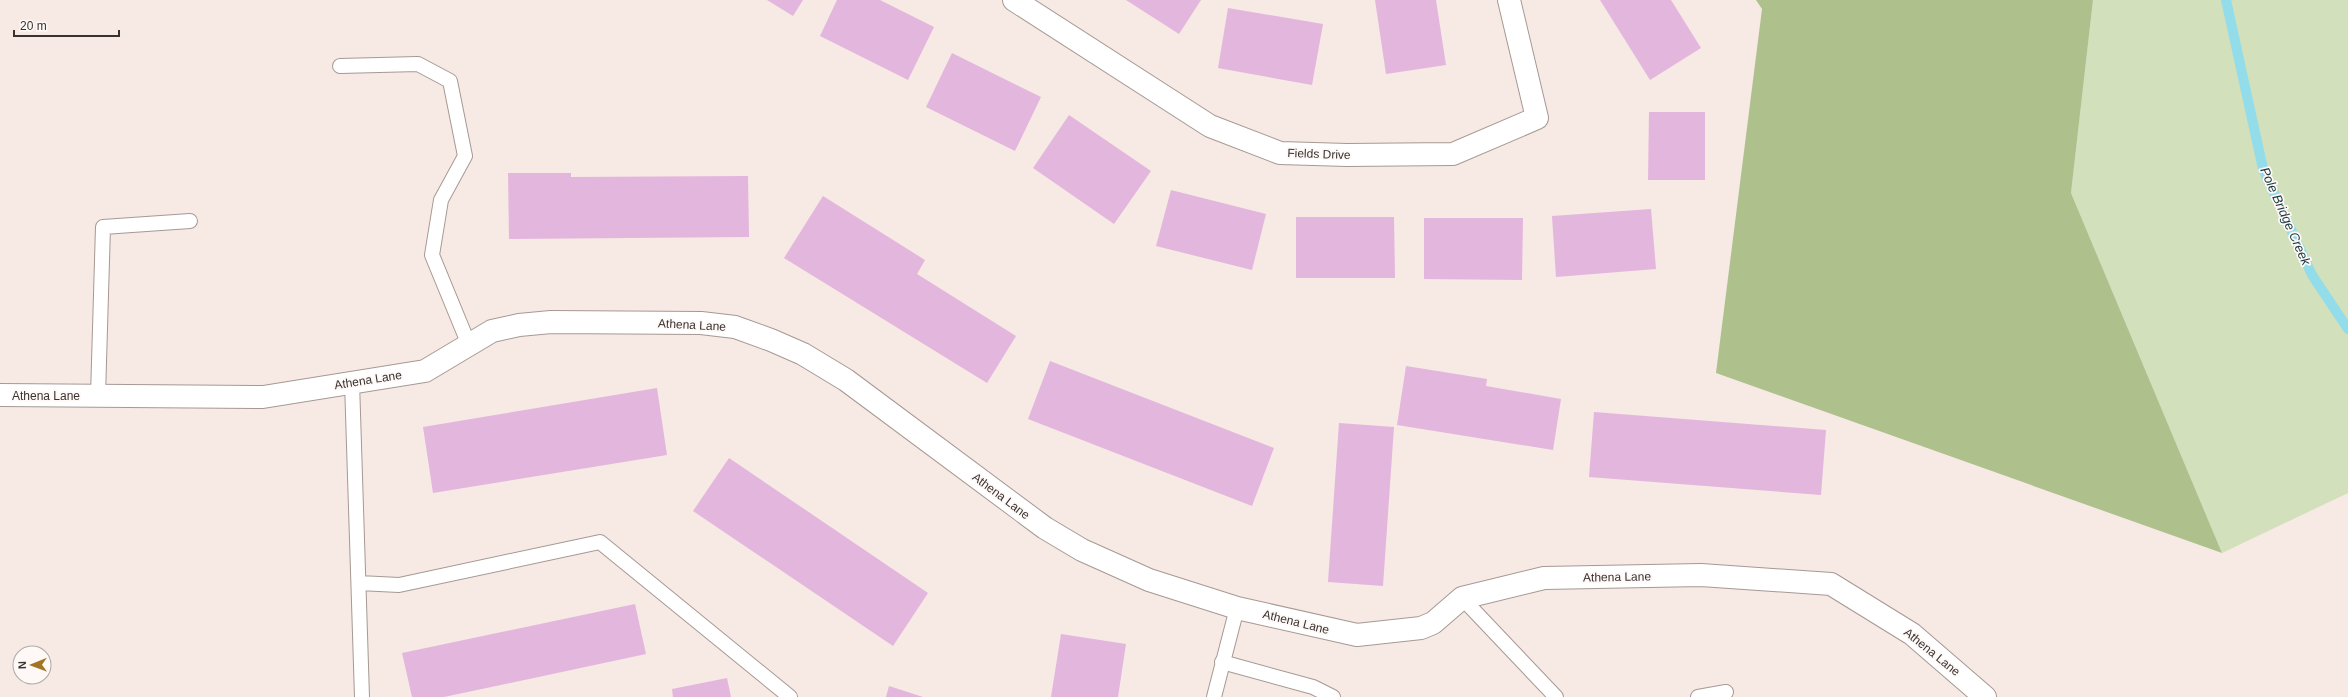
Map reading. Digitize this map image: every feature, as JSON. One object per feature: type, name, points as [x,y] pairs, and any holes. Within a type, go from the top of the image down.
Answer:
[{"type":"street","name":"Fields Drive","points":[[1014,0],[1210,126],[1280,153],[1347,155],[1453,154],[1537,118],[1509,0]]},
{"type":"street","name":"Athena Lane","points":[[0,396],[262,397],[425,371],[492,332],[519,325],[551,322],[700,324],[735,327],[771,340],[803,354],[846,380],[1045,528],[1082,550],[1149,580],[1237,608],[1356,635],[1421,628],[1433,623],[1462,598],[1544,578],[1701,575],[1831,584],[1912,634],[1985,697]]},
{"type":"lane","points":[[340,66],[418,64],[450,81],[465,156],[441,200],[432,255],[469,345]]},
{"type":"lane","points":[[98,396],[103,227],[190,221]]},
{"type":"lane","points":[[352,382],[362,697]]},
{"type":"lane","points":[[359,583],[399,585],[600,542],[790,697]]},
{"type":"lane","points":[[1462,598],[1556,697]]},
{"type":"lane","points":[[1214,697],[1237,608]]},
{"type":"lane","points":[[1222,662],[1313,687],[1333,697]]},
{"type":"lane","points":[[1698,697],[1726,692]]},
{"type":"green space","points":[[1756,0],[2093,0],[2071,193],[2222,553],[1716,373],[1762,9]]},
{"type":"green space","points":[[2093,0],[2348,0],[2348,493],[2222,553],[2071,193]]},
{"type":"building","points":[[767,0],[803,0],[793,16]]},
{"type":"building","points":[[837,0],[880,0],[934,27],[908,80],[820,36]]},
{"type":"building","points":[[1126,0],[1201,0],[1179,34]]},
{"type":"building","points":[[1375,0],[1436,0],[1446,65],[1386,74]]},
{"type":"building","points":[[1600,0],[1671,0],[1701,48],[1650,80]]},
{"type":"building","points":[[1228,8],[1323,24],[1312,85],[1218,68]]},
{"type":"building","points":[[952,53],[1041,97],[1015,151],[926,107]]},
{"type":"building","points":[[1649,112],[1705,112],[1705,180],[1648,180]]},
{"type":"building","points":[[1069,115],[1151,171],[1114,224],[1033,168]]},
{"type":"building","points":[[508,173],[571,173],[571,177],[748,176],[749,237],[509,239]]},
{"type":"building","points":[[1171,190],[1266,214],[1252,270],[1156,246]]},
{"type":"building","points":[[823,196],[925,260],[917,274],[1016,336],[987,383],[784,258]]},
{"type":"building","points":[[1651,209],[1656,269],[1556,277],[1552,216]]},
{"type":"building","points":[[1296,217],[1394,217],[1395,278],[1296,278]]},
{"type":"building","points":[[1424,218],[1523,218],[1522,280],[1424,279]]},
{"type":"building","points":[[1050,361],[1274,448],[1252,506],[1028,419]]},
{"type":"building","points":[[1406,366],[1487,379],[1486,386],[1561,399],[1553,450],[1397,425]]},
{"type":"building","points":[[657,388],[667,455],[433,493],[423,427]]},
{"type":"building","points":[[1594,412],[1826,430],[1821,495],[1589,477]]},
{"type":"building","points":[[1339,423],[1394,427],[1383,586],[1328,582]]},
{"type":"building","points":[[729,458],[928,593],[893,646],[693,511]]},
{"type":"building","points":[[635,604],[646,654],[444,697],[412,697],[402,653]]},
{"type":"building","points":[[1061,634],[1126,644],[1118,697],[1051,697]]},
{"type":"building","points":[[727,678],[731,697],[673,697],[672,689]]},
{"type":"building","points":[[889,686],[923,697],[886,697]]},
{"type":"waterway","name":"Pole Bridge Creek","points":[[2226,0],[2263,169],[2312,275],[2348,329]]}]
